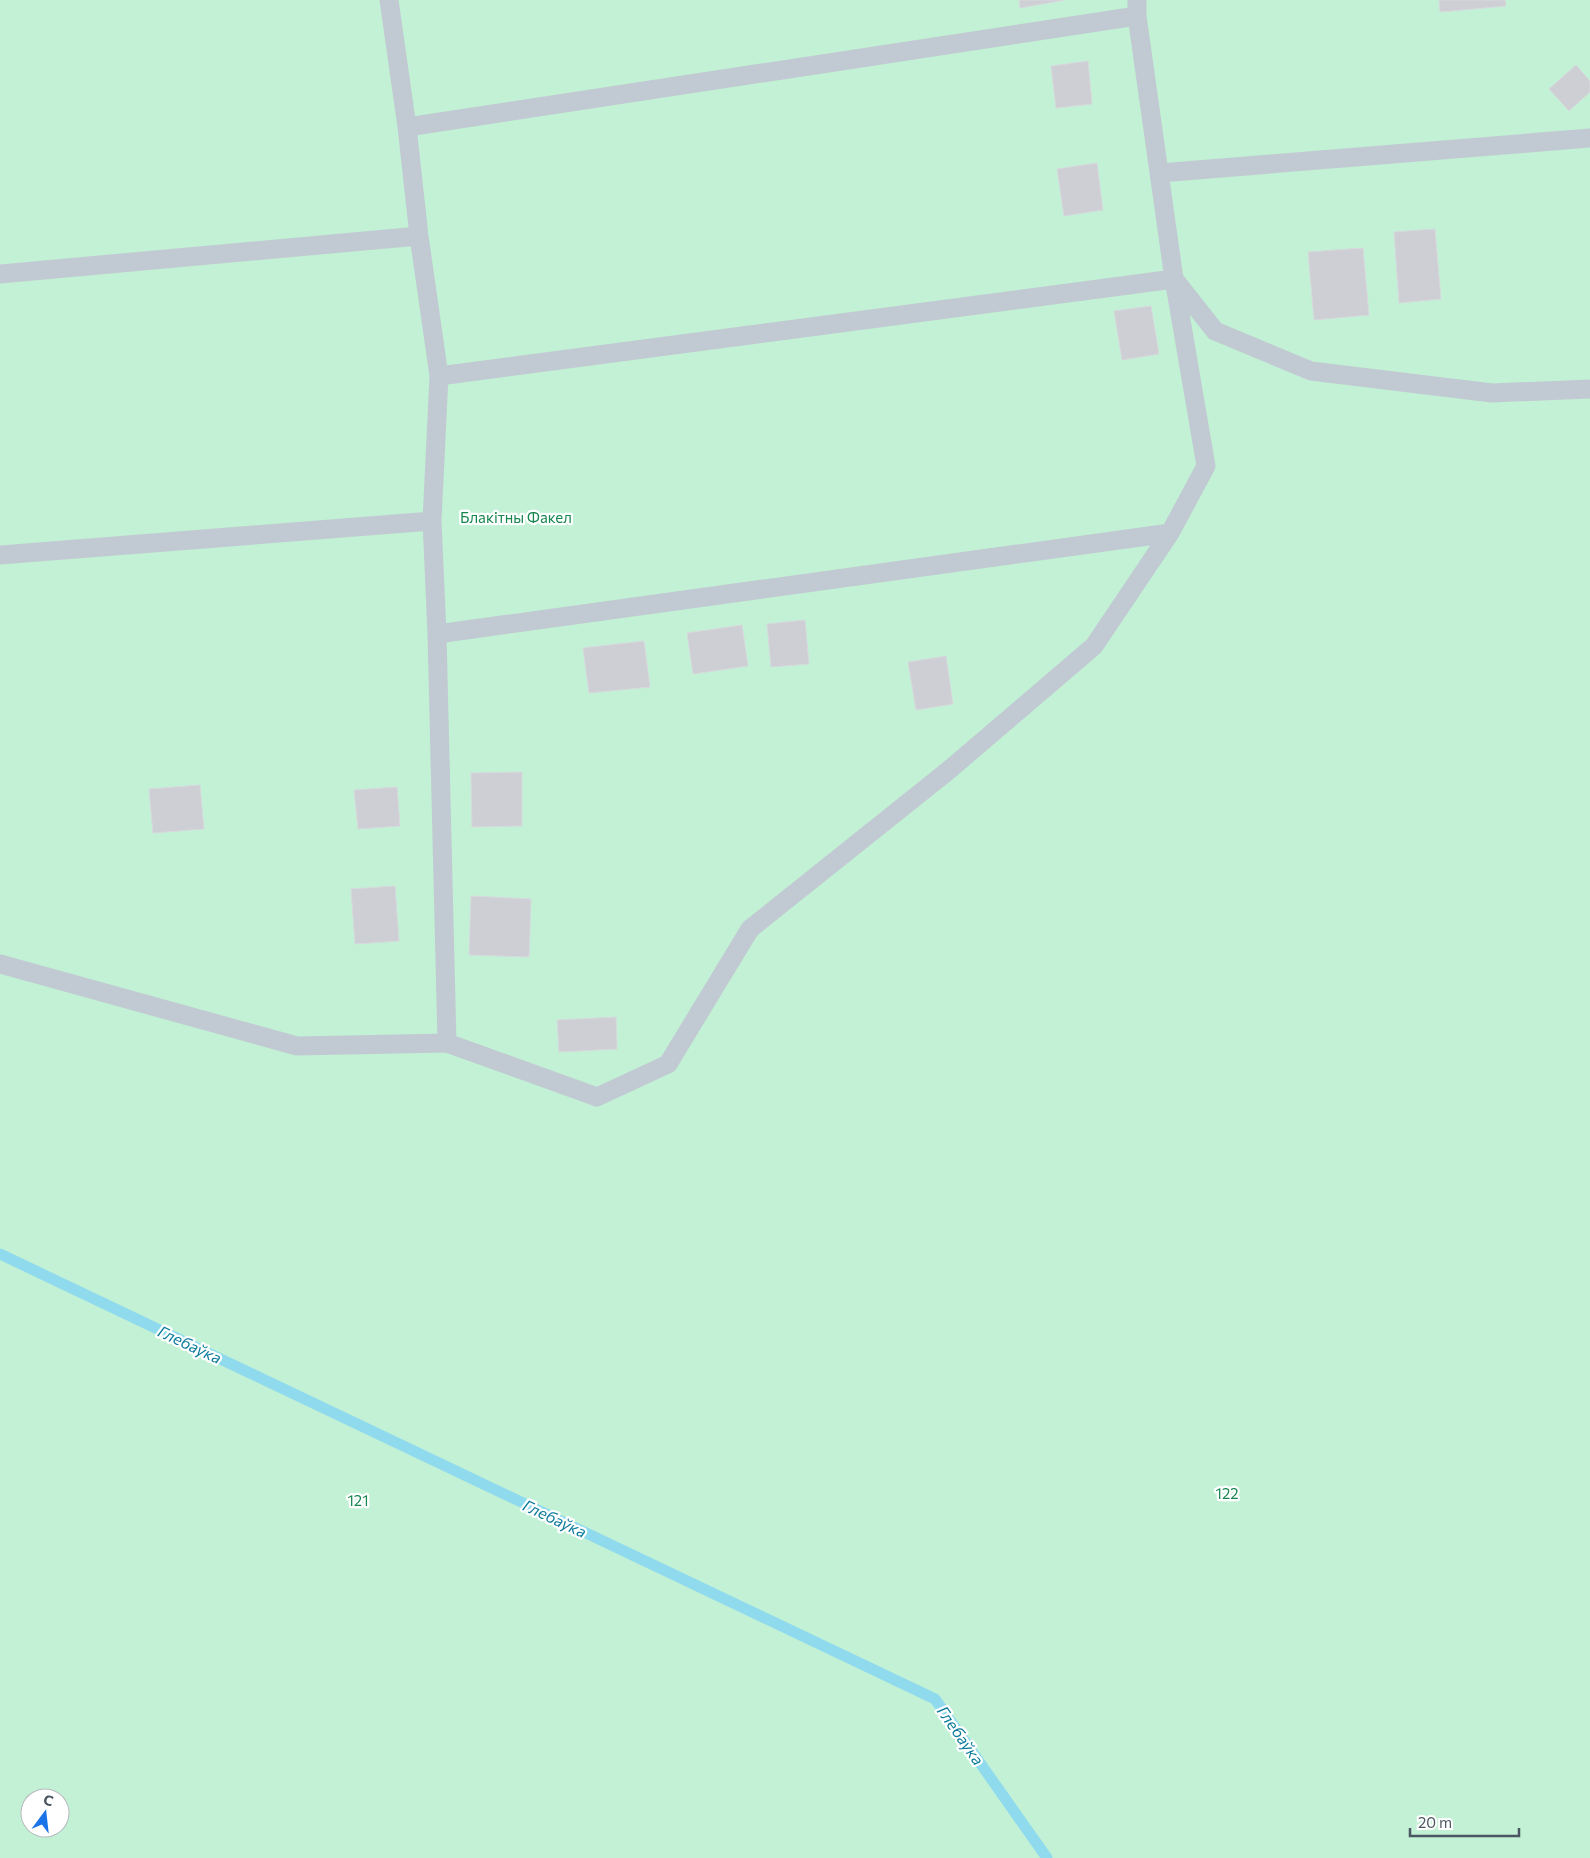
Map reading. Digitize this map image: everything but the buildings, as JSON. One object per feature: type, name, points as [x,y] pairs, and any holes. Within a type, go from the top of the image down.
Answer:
[{"type":"lane","points":[[389,0],[439,376],[432,521],[437,634],[447,1043]]},
{"type":"lane","points":[[0,964],[297,1046],[447,1043],[598,1097],[668,1064],[750,929],[950,770],[1094,646],[1170,533],[1206,466],[1174,279],[1138,8],[407,127]]},
{"type":"lane","points":[[1160,173],[1590,138]]},
{"type":"lane","points":[[0,274],[419,236]]},
{"type":"lane","points":[[439,376],[1174,279]]},
{"type":"lane","points":[[1174,279],[1215,332],[1311,371],[1492,393],[1590,389]]},
{"type":"lane","points":[[0,555],[432,521]]},
{"type":"lane","points":[[437,634],[1170,533]]},
{"type":"green space","points":[[0,0],[1590,0],[1590,1858],[0,1858]]},
{"type":"waterway","name":"Глебаўка","points":[[0,1254],[935,1699],[1047,1858]]},
{"type":"park label","name":"Блакітны Факел","points":[[516,517]]},
{"type":"park label","name":"122","points":[[1227,1493]]},
{"type":"park label","name":"121","points":[[358,1500]]}]
